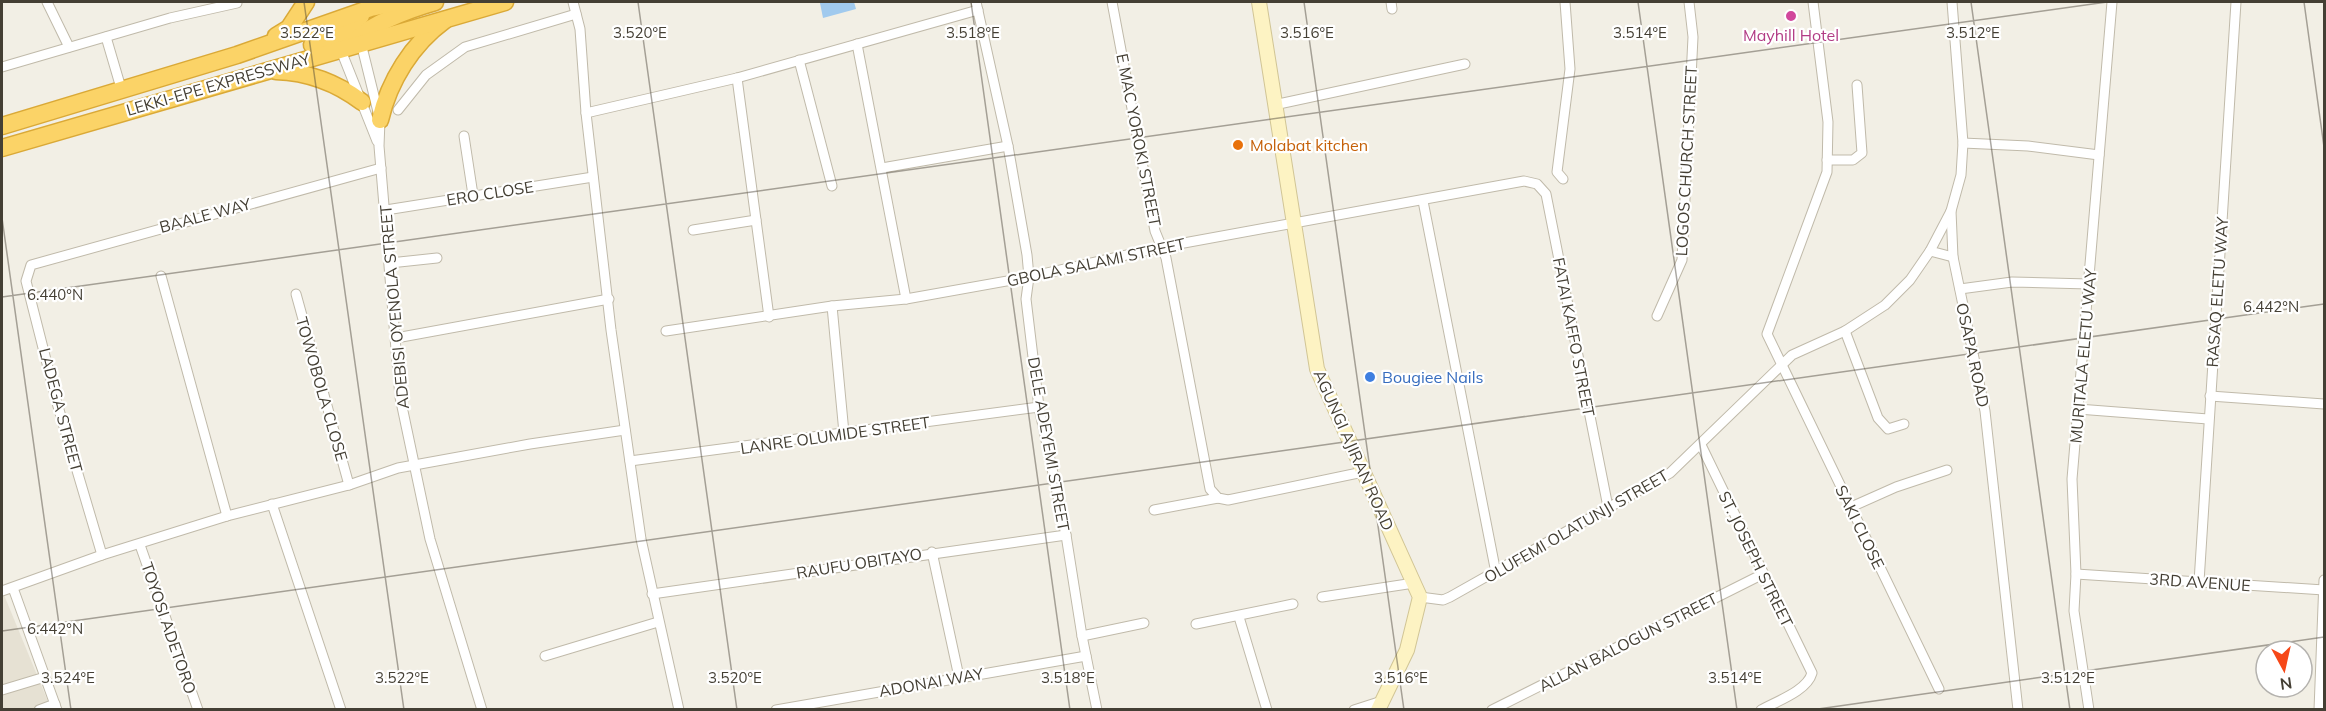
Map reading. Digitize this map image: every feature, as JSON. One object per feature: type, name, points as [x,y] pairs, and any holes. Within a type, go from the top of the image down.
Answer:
[{"type":"highway","points":[[237,55],[270,41],[289,28],[306,2]]},
{"type":"highway","points":[[116,114],[144,99],[331,39],[349,15],[370,5],[399,2]]},
{"type":"highway","points":[[365,36],[405,10],[435,2]]},
{"type":"highway","name":"LEKKI-EPE EXPRESSWAY","points":[[2,148],[340,48],[365,36],[505,2]]},
{"type":"highway","name":"LEKKI-EPE EXPRESSWAY","points":[[2,126],[121,88],[237,55],[349,15]]},
{"type":"highway","points":[[380,120],[391,87],[406,61],[430,33],[453,15]]},
{"type":"highway","points":[[249,75],[297,72],[317,78],[362,102]]},
{"type":"street","points":[[47,2],[69,47]]},
{"type":"street","points":[[573,2],[580,29],[593,177],[625,430],[652,594],[679,710]]},
{"type":"street","name":"E MAC YOROKI STREET","points":[[1112,2],[1155,231],[1166,258],[1210,489],[1218,498]]},
{"type":"street","name":"AGUNGI AJIRAN ROAD","points":[[1259,2],[1317,369],[1420,597]]},
{"type":"street","points":[[1563,179],[1557,172],[1569,69],[1565,2]]},
{"type":"street","name":"LOGOS CHURCH STREET","points":[[1657,316],[1682,260],[1693,37],[1689,2]]},
{"type":"street","name":"SAKI CLOSE","points":[[1813,2],[1828,122],[1824,185],[1767,334],[1939,689]]},
{"type":"street","name":"OSAPA ROAD","points":[[1952,2],[1963,143],[1961,175],[1951,211],[1953,257],[1985,411],[2018,710]]},
{"type":"street","name":"MURITALA ELETU WAY","points":[[2089,710],[2074,610],[2076,574],[2072,478],[2112,2]]},
{"type":"street","name":"RASAQ ELETU WAY","points":[[2199,582],[2236,2]]},
{"type":"street","points":[[2,67],[202,10],[237,3]]},
{"type":"street","points":[[370,5],[365,36],[380,120],[379,146]]},
{"type":"street","points":[[586,113],[737,78],[857,44],[977,6]]},
{"type":"street","name":"DELE ADEYEMI STREET","points":[[977,6],[1008,146],[1029,277],[1026,299],[1039,407],[1066,534],[1082,636],[1098,710]]},
{"type":"street","points":[[398,110],[426,75],[465,47],[576,14]]},
{"type":"street","points":[[349,15],[340,48],[379,146]]},
{"type":"street","points":[[106,37],[121,88]]},
{"type":"street","points":[[857,44],[906,299]]},
{"type":"street","points":[[799,60],[832,186]]},
{"type":"street","points":[[1274,105],[1465,64]]},
{"type":"street","points":[[737,78],[769,317]]},
{"type":"street","points":[[1827,160],[1853,160],[1862,153],[1857,85]]},
{"type":"street","points":[[464,136],[473,195]]},
{"type":"street","points":[[1963,143],[2028,146],[2099,155]]},
{"type":"street","name":"ADEBISI OYENOLA STREET","points":[[379,146],[400,397],[430,538],[482,710]]},
{"type":"street","points":[[882,168],[1008,146]]},
{"type":"street","name":"BAALE WAY","points":[[31,265],[381,168]]},
{"type":"street","name":"ERO CLOSE","points":[[386,210],[593,177]]},
{"type":"street","name":"GBOLA SALAMI STREET","points":[[666,331],[832,306],[906,299],[1029,277],[1162,247],[1524,181]]},
{"type":"street","name":"FATAI KAFFO STREET","points":[[1524,181],[1537,184],[1546,194],[1608,507]]},
{"type":"street","points":[[1423,201],[1496,573]]},
{"type":"street","name":"OLUFEMI OLATUNJI STREET","points":[[1420,597],[1443,600],[1496,573],[1670,473],[1792,356],[1845,331],[1886,305],[1910,280],[1930,251],[1951,211]]},
{"type":"street","points":[[693,230],[756,220]]},
{"type":"street","points":[[1930,251],[1953,257]]},
{"type":"street","points":[[390,263],[437,258]]},
{"type":"street","name":"LADEGA STREET","points":[[31,265],[26,281],[57,403],[102,555]]},
{"type":"street","points":[[161,276],[227,516]]},
{"type":"street","points":[[1960,289],[2012,282],[2089,284]]},
{"type":"street","name":"TOWOBOLA CLOSE","points":[[296,294],[349,485]]},
{"type":"street","points":[[396,338],[609,299]]},
{"type":"street","points":[[832,306],[843,434]]},
{"type":"street","points":[[1845,331],[1878,418],[1888,429],[1904,424]]},
{"type":"street","points":[[2210,396],[2325,404]]},
{"type":"street","name":"LANRE OLUMIDE STREET","points":[[630,461],[1039,407]]},
{"type":"street","points":[[2078,409],[2208,419]]},
{"type":"street","points":[[2,591],[102,555],[140,546],[227,516],[349,485],[414,465],[625,430]]},
{"type":"street","name":"ST. JOSEPH STREET","points":[[1701,445],[1812,673],[1810,681],[1802,687],[1761,710]]},
{"type":"street","points":[[1851,507],[1896,487],[1947,470]]},
{"type":"street","points":[[1154,510],[1218,498],[1228,500],[1363,472]]},
{"type":"street","points":[[272,504],[341,710]]},
{"type":"street","name":"RAUFU OBITAYO","points":[[652,594],[1066,534]]},
{"type":"street","name":"TOYOSI ADETORO","points":[[140,546],[198,710]]},
{"type":"street","points":[[932,552],[959,677]]},
{"type":"street","name":"ALLAN BALOGUN STREET","points":[[1492,710],[1763,574]]},
{"type":"street","name":"3RD AVENUE","points":[[2076,574],[2324,590]]},
{"type":"street","points":[[2319,710],[2325,580]]},
{"type":"street","points":[[1322,597],[1414,583]]},
{"type":"street","points":[[13,588],[56,707],[39,710]]},
{"type":"street","points":[[1354,710],[1380,705],[1407,650],[1420,597]]},
{"type":"street","points":[[1196,624],[1239,617],[1293,604]]},
{"type":"street","points":[[1239,617],[1267,710]]},
{"type":"street","points":[[545,656],[658,622]]},
{"type":"street","points":[[1082,636],[1144,623]]},
{"type":"street","name":"ADONAI WAY","points":[[776,710],[1086,656]]},
{"type":"street","points":[[2,690],[45,677]]},
{"type":"shaded area","points":[[2,590],[51,709],[2,709]]},
{"type":"water","points":[[854,2],[856,9],[823,18],[820,3]]},
{"type":"place","name":"Mayhill Hotel","points":[[1791,16]]},
{"type":"place","name":"Molabat kitchen","points":[[1238,145]]},
{"type":"place","name":"Bougiee Nails","points":[[1370,377]]}]
